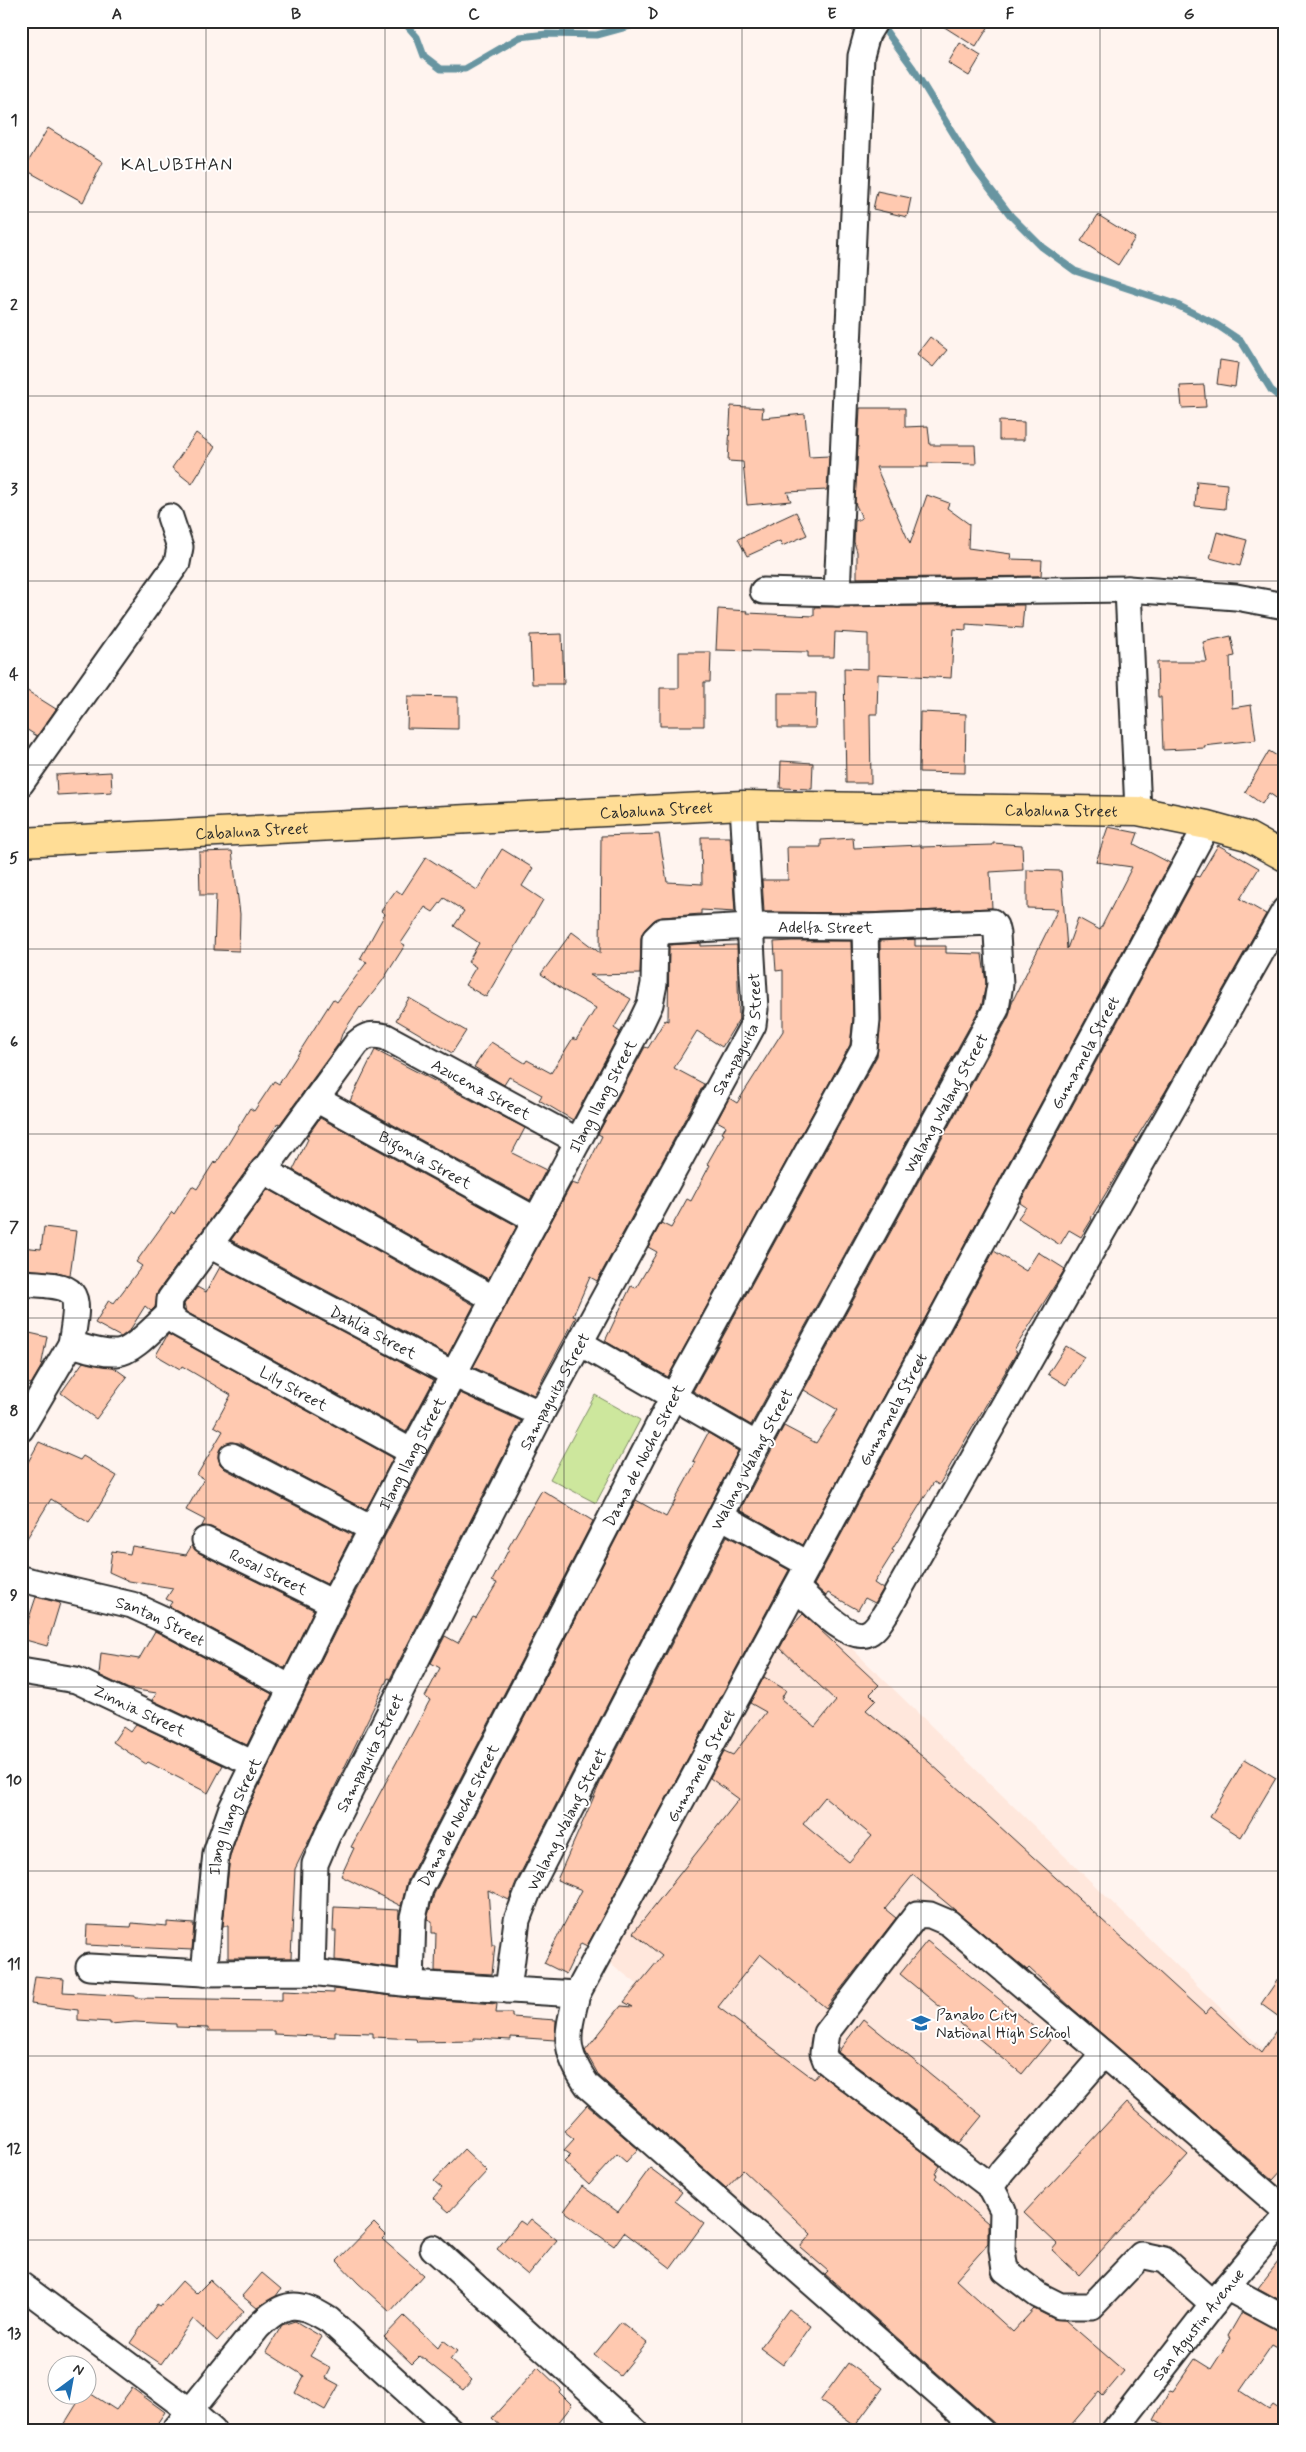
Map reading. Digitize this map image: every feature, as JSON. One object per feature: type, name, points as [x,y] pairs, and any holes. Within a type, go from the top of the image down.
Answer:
[{"type":"main road","name":"Cabaluna Street","points":[[21,842],[743,805],[1138,811],[1208,824],[1247,836],[1285,857]]},
{"type":"street","points":[[837,593],[861,56],[867,34],[875,21]]},
{"type":"street","points":[[21,784],[177,563],[180,547],[170,517]]},
{"type":"street","points":[[1128,589],[1138,811]]},
{"type":"street","points":[[763,591],[837,593],[1128,589],[1236,597],[1285,606]]},
{"type":"street","name":"Sampaguita Street","points":[[312,1972],[315,1864],[326,1836],[541,1414],[753,1026],[755,1009],[743,805]]},
{"type":"street","name":"Gumamela Street","points":[[981,2431],[588,2086],[573,2066],[569,2048],[569,2025],[577,1994],[1208,824]]},
{"type":"street","points":[[796,1588],[837,1624],[852,1633],[866,1634],[876,1628],[1285,910]]},
{"type":"street","name":"Adelfa Street","points":[[654,946],[655,939],[663,931],[750,926],[866,927],[985,921],[995,926],[997,934]]},
{"type":"street","name":"Dama de Noche Street","points":[[411,1984],[414,1917],[420,1889],[673,1397],[864,1048],[867,1020],[866,927]]},
{"type":"street","name":"Walang Walang Street","points":[[508,1990],[512,1947],[517,1920],[529,1890],[757,1445],[996,1009],[1000,984],[997,934]]},
{"type":"street","name":"Ilang Ilang Street","points":[[204,1973],[216,1853],[222,1831],[291,1688],[412,1452],[650,1004],[654,984],[654,946]]},
{"type":"street","name":"Azucena Street","points":[[316,1098],[357,1043],[365,1036],[372,1034],[386,1037],[578,1141]]},
{"type":"street","points":[[71,1344],[119,1353],[131,1348],[173,1319],[170,1300],[316,1098]]},
{"type":"street","name":"Bigonia Street","points":[[316,1098],[536,1220]]},
{"type":"street","points":[[263,1170],[494,1299]]},
{"type":"street","name":"Dahlia Street","points":[[209,1246],[453,1374],[541,1414]]},
{"type":"street","points":[[21,1283],[55,1285],[68,1290],[74,1296],[78,1307],[71,1344],[21,1429]]},
{"type":"street","name":"Lily Street","points":[[173,1319],[412,1452]]},
{"type":"street","points":[[580,1343],[757,1445]]},
{"type":"street","points":[[232,1456],[372,1530]]},
{"type":"street","points":[[721,1516],[808,1564]]},
{"type":"street","name":"Rosal Street","points":[[206,1540],[334,1603]]},
{"type":"street","name":"Santan Street","points":[[21,1580],[132,1605],[165,1620],[291,1688]]},
{"type":"street","name":"Zinnia Street","points":[[21,1671],[76,1680],[254,1764]]},
{"type":"street","points":[[1285,2210],[949,1923],[930,1915],[917,1914],[826,2033],[823,2053],[826,2061],[991,2187],[1003,2210],[1002,2250],[1005,2270],[1038,2295],[1060,2306],[1092,2306],[1141,2255],[1164,2260],[1220,2295],[1285,2319]]},
{"type":"street","points":[[89,1967],[204,1973],[312,1972],[411,1984],[577,1994]]},
{"type":"street","points":[[991,2187],[1002,2171],[1104,2054]]},
{"type":"street","name":"San Agustin Avenue","points":[[1114,2431],[1220,2295],[1285,2218]]},
{"type":"street","points":[[433,2248],[635,2431]]},
{"type":"street","points":[[21,2285],[190,2411],[213,2431]]},
{"type":"street","points":[[174,2431],[270,2315],[286,2305],[300,2306],[313,2310],[329,2320],[451,2431]]},
{"type":"shaded area","name":"Panabo City National High School","points":[[797,1595],[1285,2071],[1285,2201],[1099,2431],[991,2431],[575,2063],[637,1984],[604,1958]]},
{"type":"green space","points":[[595,1395],[640,1420],[596,1503],[550,1479]]},
{"type":"building","points":[[935,21],[992,21],[976,47]]},
{"type":"building","points":[[960,43],[981,56],[969,76],[948,63]]},
{"type":"building","points":[[48,128],[103,162],[83,202],[24,169]]},
{"type":"building","points":[[877,191],[911,198],[907,217],[873,209]]},
{"type":"building","points":[[1098,215],[1135,238],[1118,265],[1081,241]]},
{"type":"building","points":[[930,337],[947,350],[933,367],[917,354]]},
{"type":"building","points":[[1220,360],[1238,363],[1235,387],[1217,384]]},
{"type":"building","points":[[1204,385],[1206,407],[1182,408],[1180,386]]},
{"type":"building","points":[[731,406],[763,408],[762,418],[805,414],[809,457],[829,456],[827,490],[787,492],[791,501],[747,505],[743,462],[728,461]]},
{"type":"building","points":[[860,408],[905,408],[905,427],[928,426],[930,445],[975,445],[976,464],[928,463],[928,467],[876,467],[910,544],[927,495],[949,503],[947,508],[969,524],[968,548],[1011,554],[1010,559],[1042,560],[1041,576],[857,578],[857,552],[854,542],[855,521],[862,518],[855,503]]},
{"type":"building","points":[[999,421],[1024,422],[1024,440],[999,440]]},
{"type":"building","points":[[196,433],[215,447],[192,484],[172,468]]},
{"type":"building","points":[[1197,481],[1227,484],[1225,509],[1195,506]]},
{"type":"building","points":[[796,512],[807,535],[782,546],[780,541],[747,556],[738,539]]},
{"type":"building","points":[[1217,532],[1247,540],[1240,566],[1210,558]]},
{"type":"building","points":[[1024,605],[1022,628],[966,624],[966,630],[954,629],[951,678],[878,674],[877,714],[870,714],[871,783],[846,783],[844,668],[868,669],[868,634],[835,632],[834,657],[808,657],[808,652],[716,650],[718,609],[748,611],[747,613],[814,616],[814,607]]},
{"type":"building","points":[[562,634],[564,684],[532,684],[530,635]]},
{"type":"building","points":[[1231,636],[1235,656],[1230,657],[1232,708],[1251,705],[1256,740],[1204,746],[1205,748],[1163,750],[1161,697],[1158,697],[1157,662],[1207,662],[1203,642]]},
{"type":"building","points":[[679,652],[711,652],[710,682],[704,682],[704,726],[660,726],[660,688],[679,688]]},
{"type":"building","points":[[21,687],[56,709],[37,736],[21,726]]},
{"type":"building","points":[[778,693],[816,693],[815,728],[778,728]]},
{"type":"building","points":[[408,696],[458,697],[458,729],[407,728]]},
{"type":"building","points":[[920,712],[966,714],[965,773],[919,772]]},
{"type":"building","points":[[1269,751],[1285,761],[1285,804],[1269,793],[1262,804],[1245,792]]},
{"type":"building","points":[[781,761],[813,763],[812,789],[780,788]]},
{"type":"building","points":[[111,772],[112,792],[57,795],[56,775]]},
{"type":"building","points":[[1108,827],[1138,833],[1134,844],[1170,863],[803,1545],[740,1510],[784,1426],[816,1443],[838,1410],[804,1390],[1009,1016],[1012,1002],[1058,909],[1027,908],[1027,870],[1061,871],[1067,949],[1078,918],[1100,930],[1132,867],[1096,862]]},
{"type":"building","points":[[659,834],[667,882],[702,884],[701,837],[730,837],[735,912],[701,910],[701,914],[662,917],[653,921],[645,929],[641,938],[640,974],[590,975],[631,999],[614,1028],[620,1032],[573,1120],[539,1100],[542,1095],[509,1077],[504,1085],[474,1067],[491,1042],[525,1063],[527,1060],[551,1073],[573,1038],[576,1040],[596,1008],[565,991],[541,974],[572,932],[600,953],[601,836]]},
{"type":"building","points":[[853,838],[854,848],[921,845],[921,847],[993,845],[993,843],[1022,845],[1023,870],[990,872],[992,908],[865,913],[764,912],[762,880],[788,880],[787,847],[821,847],[821,840]]},
{"type":"building","points":[[1218,845],[1259,868],[1240,899],[1266,914],[1081,1237],[1069,1230],[1060,1245],[1018,1218],[1026,1207],[1020,1203],[1196,876],[1199,877]]},
{"type":"building","points":[[502,849],[533,868],[522,886],[543,900],[486,997],[465,985],[476,967],[468,962],[479,943],[454,926],[464,911],[444,898],[433,912],[425,907],[401,943],[405,945],[383,980],[360,1007],[342,1034],[339,1043],[280,1124],[278,1123],[257,1156],[158,1291],[155,1307],[151,1311],[145,1306],[130,1330],[121,1337],[95,1323],[109,1300],[114,1303],[142,1266],[136,1262],[172,1212],[174,1214],[192,1186],[197,1189],[214,1162],[216,1164],[250,1108],[254,1111],[274,1081],[279,1084],[333,999],[337,1002],[367,962],[360,959],[385,914],[381,911],[396,890],[402,894],[426,857],[477,890]]},
{"type":"building","points":[[232,851],[240,914],[239,951],[214,950],[216,895],[200,895],[199,852]]},
{"type":"building","points":[[915,939],[915,946],[946,946],[946,953],[982,954],[986,983],[982,1004],[751,1425],[693,1391],[877,1056],[881,1020],[880,941]]},
{"type":"building","points":[[851,941],[853,1019],[850,1045],[668,1377],[605,1341],[631,1286],[636,1288],[657,1252],[648,1247],[661,1223],[671,1228],[687,1199],[691,1201],[710,1165],[707,1164],[724,1134],[722,1133],[726,1126],[717,1121],[729,1098],[737,1103],[783,1031],[783,970],[776,971],[774,942]]},
{"type":"building","points":[[701,943],[701,946],[737,945],[739,1019],[722,1047],[697,1031],[674,1068],[704,1084],[597,1281],[590,1277],[573,1316],[576,1317],[534,1395],[473,1367],[572,1183],[578,1185],[602,1136],[598,1134],[645,1047],[648,1048],[665,1020],[668,1021],[669,945]]},
{"type":"building","points":[[409,998],[466,1031],[452,1053],[396,1020]]},
{"type":"building","points":[[375,1050],[525,1128],[512,1153],[546,1170],[530,1200],[350,1101]]},
{"type":"building","points":[[320,1118],[517,1226],[488,1279],[293,1170],[308,1139],[306,1138]]},
{"type":"building","points":[[268,1189],[474,1305],[448,1355],[231,1240]]},
{"type":"building","points":[[44,1227],[76,1231],[70,1275],[21,1269],[21,1247],[41,1249]]},
{"type":"building","points":[[994,1251],[1026,1271],[1038,1252],[1065,1269],[1014,1350],[1017,1352],[939,1485],[934,1482],[892,1550],[894,1551],[874,1583],[883,1589],[875,1603],[865,1598],[858,1610],[828,1593],[826,1596],[814,1585]]},
{"type":"building","points":[[220,1267],[434,1380],[406,1432],[186,1312],[184,1304],[197,1287],[206,1292]]},
{"type":"building","points":[[21,1331],[47,1337],[41,1367],[31,1384],[21,1382]]},
{"type":"building","points":[[168,1334],[393,1458],[366,1510],[239,1443],[231,1442],[220,1449],[218,1457],[220,1464],[225,1469],[352,1535],[327,1584],[211,1527],[202,1526],[205,1520],[186,1510],[204,1479],[197,1475],[223,1431],[214,1426],[231,1395],[182,1366],[180,1369],[156,1355]]},
{"type":"building","points":[[1066,1346],[1084,1357],[1066,1385],[1048,1374]]},
{"type":"building","points":[[83,1362],[113,1367],[127,1377],[96,1419],[61,1393]]},
{"type":"building","points":[[460,1393],[521,1421],[390,1679],[388,1678],[295,1869],[291,1958],[228,1958],[228,1926],[223,1926],[230,1856],[244,1816],[346,1610]]},
{"type":"building","points":[[708,1433],[738,1451],[516,1882],[509,1900],[488,1890],[492,1945],[495,1945],[492,1974],[435,1971],[436,1933],[432,1933],[432,1921],[427,1919],[434,1894],[636,1500],[666,1517],[696,1462],[693,1461]]},
{"type":"building","points":[[39,1442],[80,1460],[83,1456],[117,1476],[89,1523],[51,1499],[21,1548],[21,1475]]},
{"type":"building","points":[[542,1490],[593,1521],[407,1882],[401,1906],[341,1876],[354,1848],[351,1847],[430,1700],[425,1697],[440,1668],[431,1663],[445,1636],[458,1643],[473,1617],[476,1618],[497,1583],[492,1581],[508,1548]]},
{"type":"building","points":[[727,1536],[789,1570],[587,1946],[581,1943],[566,1974],[544,1963],[582,1890],[557,1880],[600,1783]]},
{"type":"building","points":[[192,1545],[199,1553],[314,1610],[285,1668],[169,1606],[172,1602],[166,1599],[173,1588],[129,1581],[109,1572],[112,1551],[130,1554],[132,1546],[186,1555]]},
{"type":"building","points":[[36,1597],[60,1603],[47,1646],[22,1639]]},
{"type":"building","points":[[803,1614],[879,1685],[870,1694],[876,1700],[866,1710],[929,1762],[1205,2014],[1211,2007],[1261,2053],[1283,2020],[1261,2004],[1285,1969],[1285,2167],[1273,2180],[1073,2009],[1029,1968],[1027,1970],[913,1875],[885,1909],[896,1918],[826,2008],[760,1954],[718,2007],[814,2079],[819,2073],[940,2166],[935,2174],[937,2175],[935,2178],[988,2223],[988,2244],[956,2280],[1013,2332],[1034,2309],[1054,2319],[1065,2320],[1124,2371],[1103,2396],[1099,2392],[1066,2431],[1003,2431],[825,2274],[828,2271],[800,2247],[811,2234],[743,2170],[726,2188],[599,2076],[585,2051],[621,2006],[633,2007],[624,2002],[662,1956],[633,1933],[739,1799],[710,1778],[724,1751],[733,1755],[766,1712],[750,1703],[764,1677],[786,1690],[781,1699],[815,1727],[836,1701],[780,1648],[791,1627]],"holes":[[[825,1797],[872,1836],[849,1862],[803,1824]]]},
{"type":"building","points":[[155,1631],[272,1694],[247,1745],[152,1700],[157,1693],[129,1689],[99,1675],[101,1653],[139,1659]]},
{"type":"building","points":[[136,1724],[223,1765],[208,1793],[148,1762],[146,1764],[113,1742],[123,1727],[130,1732]]},
{"type":"building","points":[[1245,1759],[1276,1778],[1241,1837],[1210,1817]]},
{"type":"building","points":[[334,1907],[399,1910],[397,1968],[335,1960],[336,1931],[333,1931]]},
{"type":"building","points":[[167,1922],[194,1924],[192,1950],[86,1945],[87,1925],[131,1927],[132,1923],[167,1926]]},
{"type":"building","points":[[927,1941],[1050,2040],[1022,2074],[900,1974]]},
{"type":"building","points":[[35,1976],[64,1979],[63,1992],[135,1996],[135,1998],[282,2000],[282,1991],[334,1993],[334,1989],[410,1998],[497,2004],[496,2013],[512,2013],[512,2017],[556,2020],[555,2040],[511,2037],[511,2040],[474,2038],[474,2041],[417,2042],[416,2039],[373,2037],[373,2033],[335,2032],[335,2037],[274,2034],[274,2031],[208,2031],[208,2028],[176,2027],[176,2024],[135,2022],[110,2024],[110,2022],[78,2020],[78,2010],[31,2004]]},
{"type":"building","points":[[863,2019],[982,2116],[959,2144],[838,2052]]},
{"type":"building","points":[[1127,2102],[1188,2155],[1079,2275],[1052,2250],[1057,2244],[1024,2213]]},
{"type":"building","points":[[587,2105],[638,2149],[626,2162],[617,2154],[589,2185],[564,2162],[571,2155],[564,2150],[574,2139],[564,2131]]},
{"type":"building","points":[[464,2149],[487,2171],[449,2212],[433,2198],[442,2188],[434,2181]]},
{"type":"building","points":[[650,2168],[682,2192],[675,2201],[704,2223],[671,2268],[624,2232],[614,2246],[564,2211],[582,2186],[618,2212]]},
{"type":"building","points":[[531,2219],[557,2240],[528,2275],[497,2249],[520,2221],[526,2225]]},
{"type":"building","points":[[374,2223],[386,2235],[382,2239],[423,2275],[390,2312],[337,2261]]},
{"type":"building","points":[[1285,2253],[1285,2303],[1258,2288]]},
{"type":"building","points":[[262,2273],[281,2289],[276,2296],[257,2308],[242,2296]]},
{"type":"building","points":[[210,2280],[244,2311],[217,2341],[193,2319],[161,2364],[130,2343],[157,2304],[160,2306],[182,2281],[196,2294]]},
{"type":"building","points":[[789,2309],[811,2326],[783,2365],[760,2348]]},
{"type":"building","points":[[1242,2312],[1285,2333],[1285,2352],[1272,2345],[1240,2391],[1269,2410],[1273,2405],[1285,2413],[1285,2422],[1279,2431],[1174,2431],[1154,2420],[1170,2390],[1173,2391],[1195,2359],[1211,2369],[1231,2338],[1228,2336]]},
{"type":"building","points":[[404,2316],[438,2348],[443,2340],[457,2351],[450,2360],[472,2380],[463,2390],[420,2356],[412,2364],[384,2337]]},
{"type":"building","points":[[295,2321],[322,2337],[310,2356],[331,2368],[326,2378],[339,2385],[325,2410],[295,2393],[304,2376],[266,2352],[282,2325]]},
{"type":"building","points":[[621,2322],[647,2343],[620,2376],[594,2355]]},
{"type":"building","points":[[848,2363],[883,2388],[855,2426],[820,2401]]},
{"type":"building","points":[[538,2367],[561,2389],[559,2392],[572,2405],[552,2431],[506,2431],[492,2418]]},
{"type":"building","points":[[132,2388],[165,2412],[152,2431],[60,2431],[77,2404],[98,2404],[98,2398],[116,2410]]},
{"type":"waterway","points":[[403,21],[417,37],[424,56],[441,69],[465,69],[520,37],[547,34],[597,35],[648,21]]},
{"type":"waterway","points":[[886,31],[913,68],[975,169],[1011,216],[1042,247],[1075,271],[1175,304],[1217,325],[1241,341],[1271,390],[1285,402]]},
{"type":"place","name":"Panabo City National High School","points":[[921,2023]]},
{"type":"district","name":"KALUBIHAN","points":[[177,164]]}]
